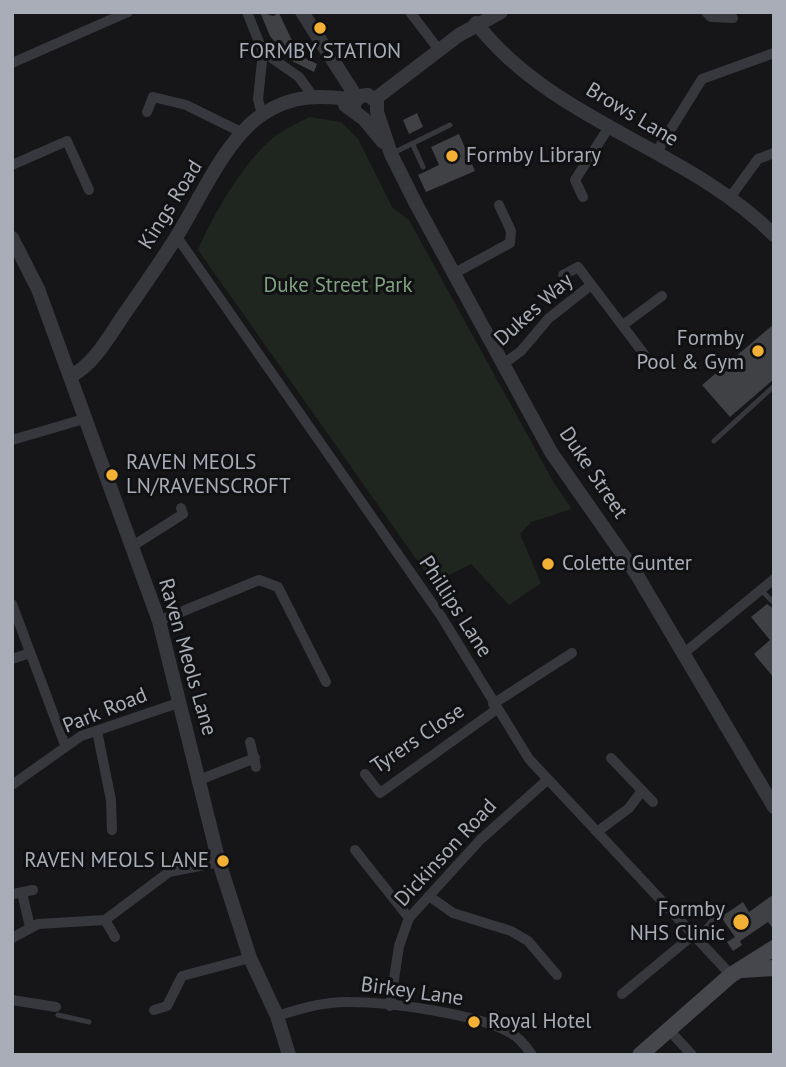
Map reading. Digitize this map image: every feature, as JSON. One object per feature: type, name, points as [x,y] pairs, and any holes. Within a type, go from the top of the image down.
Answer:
[{"type":"main road","points":[[640,1055],[735,972],[774,948]]},
{"type":"main road","points":[[735,972],[774,968]]},
{"type":"street","points":[[12,63],[128,12]]},
{"type":"street","points":[[247,12],[263,52],[258,99],[262,115]]},
{"type":"street","name":"Duke Street","points":[[302,12],[364,106],[551,452],[637,575],[774,807]]},
{"type":"street","points":[[410,12],[439,50]]},
{"type":"street","points":[[364,106],[439,50],[473,18],[501,12]]},
{"type":"street","points":[[706,12],[711,17],[733,18]]},
{"type":"street","name":"Brows Lane","points":[[473,18],[497,50],[535,81],[729,199],[774,234]]},
{"type":"street","points":[[263,52],[299,77],[312,95]]},
{"type":"street","points":[[656,153],[702,79],[774,53]]},
{"type":"street","name":"Kings Road","points":[[71,376],[89,364],[177,237],[243,133],[262,115],[287,102],[312,95],[332,97],[364,106]]},
{"type":"street","points":[[147,112],[153,97],[186,105],[243,133]]},
{"type":"street","points":[[583,197],[575,180],[609,127]]},
{"type":"street","points":[[12,165],[67,141],[89,190]]},
{"type":"street","points":[[729,199],[758,159],[774,153]]},
{"type":"street","points":[[453,274],[510,243],[511,231],[499,205]]},
{"type":"street","name":"Phillips Lane","points":[[177,237],[440,616],[495,706],[546,781],[694,937],[735,972]]},
{"type":"street","name":"Raven Meols Lane","points":[[12,238],[38,289],[159,621],[219,862],[250,958],[276,1016],[289,1055]]},
{"type":"street","name":"Dukes Way","points":[[563,275],[578,267],[644,354]]},
{"type":"street","name":"Dukes Way","points":[[502,365],[521,351],[548,318],[591,285]]},
{"type":"street","points":[[624,325],[662,296]]},
{"type":"street","points":[[12,440],[84,419]]},
{"type":"street","points":[[131,547],[183,514],[181,508]]},
{"type":"street","points":[[683,654],[774,579]]},
{"type":"street","points":[[159,621],[259,580],[278,587],[326,682]]},
{"type":"street","points":[[12,604],[65,745]]},
{"type":"street","points":[[12,659],[30,653]]},
{"type":"street","points":[[495,706],[572,653]]},
{"type":"street","name":"Park Road","points":[[12,785],[46,764],[65,745],[181,702]]},
{"type":"street","name":"Tyrers Close","points":[[365,774],[380,793],[495,706]]},
{"type":"street","points":[[97,731],[111,800],[112,830]]},
{"type":"street","points":[[199,780],[255,763],[250,742]]},
{"type":"street","points":[[611,758],[653,802]]},
{"type":"street","name":"Dickinson Road","points":[[390,1006],[399,946],[409,918],[480,840],[546,781]]},
{"type":"street","points":[[597,832],[629,808],[641,792]]},
{"type":"street","points":[[355,850],[409,918]]},
{"type":"street","points":[[12,938],[30,927],[48,922],[105,920],[169,872],[219,862]]},
{"type":"street","points":[[23,892],[30,927]]},
{"type":"street","points":[[429,896],[453,913],[511,930],[528,941],[557,975]]},
{"type":"street","points":[[105,920],[115,937]]},
{"type":"street","points":[[622,994],[694,937]]},
{"type":"street","points":[[167,1006],[182,976],[250,958]]},
{"type":"street","points":[[12,1000],[59,1008]]},
{"type":"street","name":"Birkey Lane","points":[[276,1016],[323,1004],[350,1002],[390,1006],[498,1027],[511,1033],[532,1055]]},
{"type":"street","points":[[154,1010],[167,1006],[179,1008]]},
{"type":"street","points":[[668,1029],[692,1055]]},
{"type":"lane","points":[[391,154],[450,125]]},
{"type":"lane","points":[[413,145],[423,167]]},
{"type":"lane","points":[[714,441],[774,386]]},
{"type":"lane","points":[[761,590],[774,603]]},
{"type":"lane","points":[[694,937],[722,908]]},
{"type":"lane","points":[[59,1008],[89,1022]]},
{"type":"green space","name":"Duke Street Park","points":[[310,117],[341,122],[358,139],[392,207],[409,220],[554,483],[572,509],[531,522],[520,534],[541,583],[509,605],[471,564],[433,583],[198,250],[222,203],[256,154],[281,132]]},
{"type":"building","points":[[260,12],[273,16],[279,13],[296,49],[293,52],[317,64],[314,72],[288,59],[270,36]]},
{"type":"building","points":[[417,113],[423,127],[409,134],[403,120]]},
{"type":"building","name":"Formby Library","points":[[459,134],[475,171],[426,192],[418,175],[439,165],[431,147]]},
{"type":"building","name":"Formby Pool & Gym","points":[[774,324],[774,379],[730,417],[702,385]]},
{"type":"building","points":[[767,604],[774,609],[774,678],[754,654],[770,640],[751,617]]},
{"type":"building","name":"Formby NHS Clinic","points":[[774,894],[774,930],[768,922],[740,941],[742,945],[733,951],[727,942],[735,937],[721,917],[743,902],[749,912]]},
{"type":"place","name":"FORMBY STATION","points":[[320,28]]},
{"type":"place","name":"Formby Library","points":[[452,156]]},
{"type":"place","name":"Formby Pool & Gym","points":[[758,351]]},
{"type":"place","name":"RAVEN MEOLS LN/RAVENSCROFT","points":[[112,475]]},
{"type":"place","name":"Colette Gunter","points":[[548,564]]},
{"type":"place","name":"RAVEN MEOLS LANE","points":[[223,861]]},
{"type":"place","name":"Formby NHS Clinic","points":[[741,922]]},
{"type":"place","name":"Royal Hotel","points":[[474,1022]]}]
